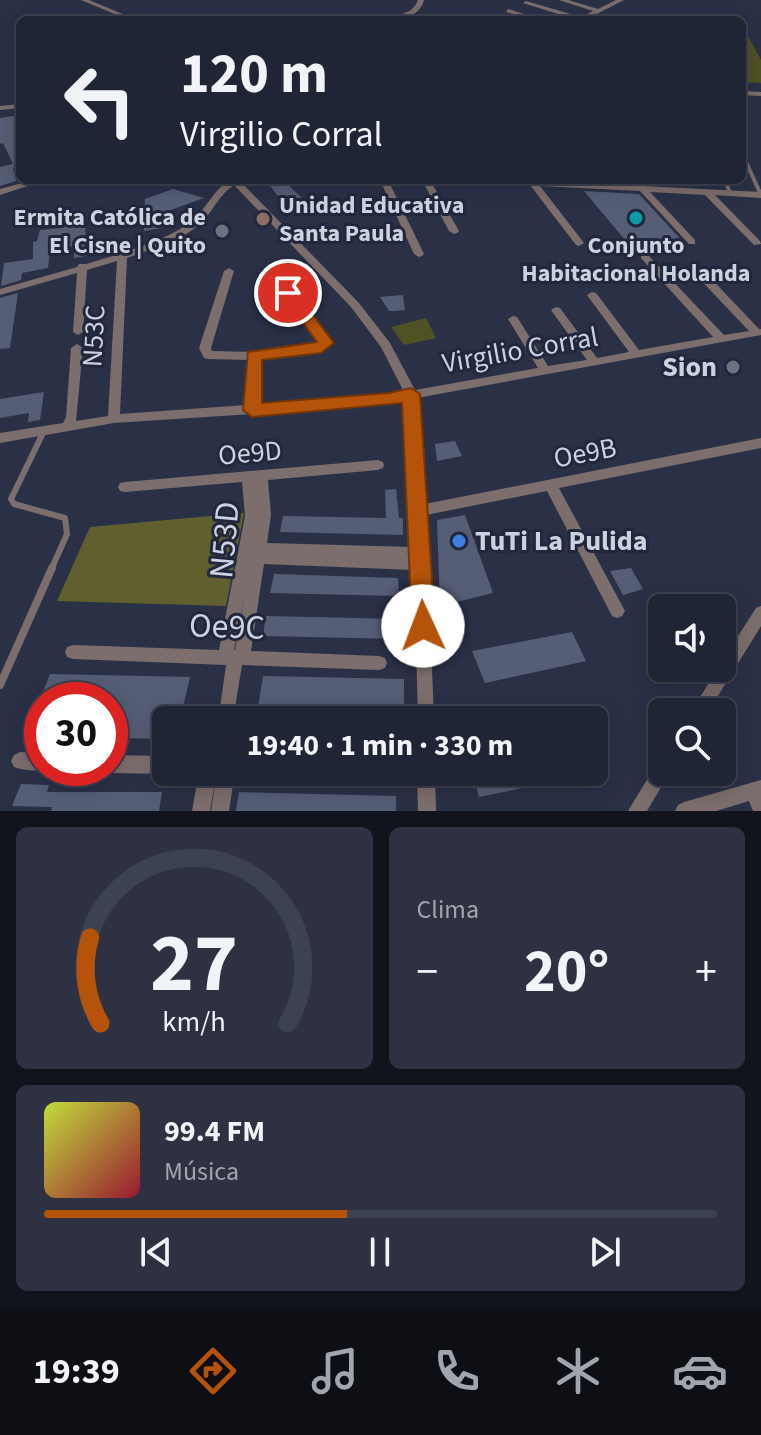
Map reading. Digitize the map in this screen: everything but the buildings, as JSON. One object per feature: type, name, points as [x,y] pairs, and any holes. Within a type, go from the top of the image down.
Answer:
[{"type":"street","points":[[84,0],[123,16]]},
{"type":"street","points":[[406,16],[419,7],[421,0]]},
{"type":"street","points":[[562,0],[599,11]]},
{"type":"street","points":[[589,16],[621,0]]},
{"type":"street","points":[[526,3],[568,16]]},
{"type":"street","points":[[508,11],[525,16]]},
{"type":"street","points":[[0,292],[122,254],[192,226],[205,216],[226,184]]},
{"type":"street","points":[[237,184],[355,305],[386,346],[411,394],[419,511],[426,706]]},
{"type":"street","points":[[386,184],[419,254]]},
{"type":"street","points":[[428,184],[454,231]]},
{"type":"street","points":[[534,184],[579,243]]},
{"type":"street","points":[[555,184],[761,195]]},
{"type":"street","points":[[642,188],[692,242]]},
{"type":"street","points":[[707,192],[757,243]]},
{"type":"street","name":"N53C","points":[[114,419],[122,254]]},
{"type":"street","points":[[644,256],[721,339]]},
{"type":"street","points":[[78,332],[82,266]]},
{"type":"street","points":[[697,270],[759,332]]},
{"type":"street","points":[[229,271],[205,348],[208,355],[254,356],[321,348],[326,343],[325,338],[270,271]]},
{"type":"street","points":[[592,295],[636,354]]},
{"type":"street","points":[[556,310],[594,361]]},
{"type":"street","points":[[513,319],[545,370]]},
{"type":"street","name":"Virgilio Corral","points":[[0,438],[114,419],[389,399],[759,332]]},
{"type":"street","points":[[68,426],[72,417],[77,348]]},
{"type":"street","points":[[252,410],[254,356]]},
{"type":"street","name":"Oe9B","points":[[419,511],[761,443]]},
{"type":"street","name":"Oe9D","points":[[125,487],[378,465]]},
{"type":"street","name":"N53D","points":[[227,706],[252,553],[255,476]]},
{"type":"street","points":[[551,486],[617,611]]},
{"type":"street","points":[[252,553],[421,558]]},
{"type":"street","points":[[708,698],[761,613]]},
{"type":"street","name":"Oe9C","points":[[73,652],[379,663]]},
{"type":"street","points":[[20,761],[24,761]]},
{"type":"street","points":[[128,764],[152,765]]},
{"type":"street","points":[[201,811],[205,786]]},
{"type":"street","points":[[220,811],[224,786]]},
{"type":"street","points":[[426,786],[427,811]]},
{"type":"street","points":[[637,811],[653,786]]},
{"type":"street","points":[[684,811],[758,796]]},
{"type":"lane","points":[[746,162],[761,195]]},
{"type":"lane","points":[[727,184],[730,193]]},
{"type":"lane","points":[[0,685],[67,534],[65,518],[14,504],[11,499],[44,431]]},
{"type":"green space","points":[[746,36],[761,60],[761,83],[746,82]]},
{"type":"green space","points":[[426,318],[436,338],[404,345],[391,327]]},
{"type":"shaded area","points":[[244,513],[226,606],[57,601],[90,527]]},
{"type":"place","name":"Conjunto Habitacional Holanda","points":[[636,218]]},
{"type":"place","name":"Unidad Educativa Santa Paula","points":[[263,219]]},
{"type":"place","name":"Ermita Católica de El Cisne | Quito","points":[[222,231]]},
{"type":"place","name":"Sion","points":[[733,367]]},
{"type":"place","name":"TuTi La Pulida","points":[[459,541]]},
{"type":"route","points":[[288,293],[326,343],[321,348],[254,356],[252,410],[389,399],[411,394],[423,626]]}]
